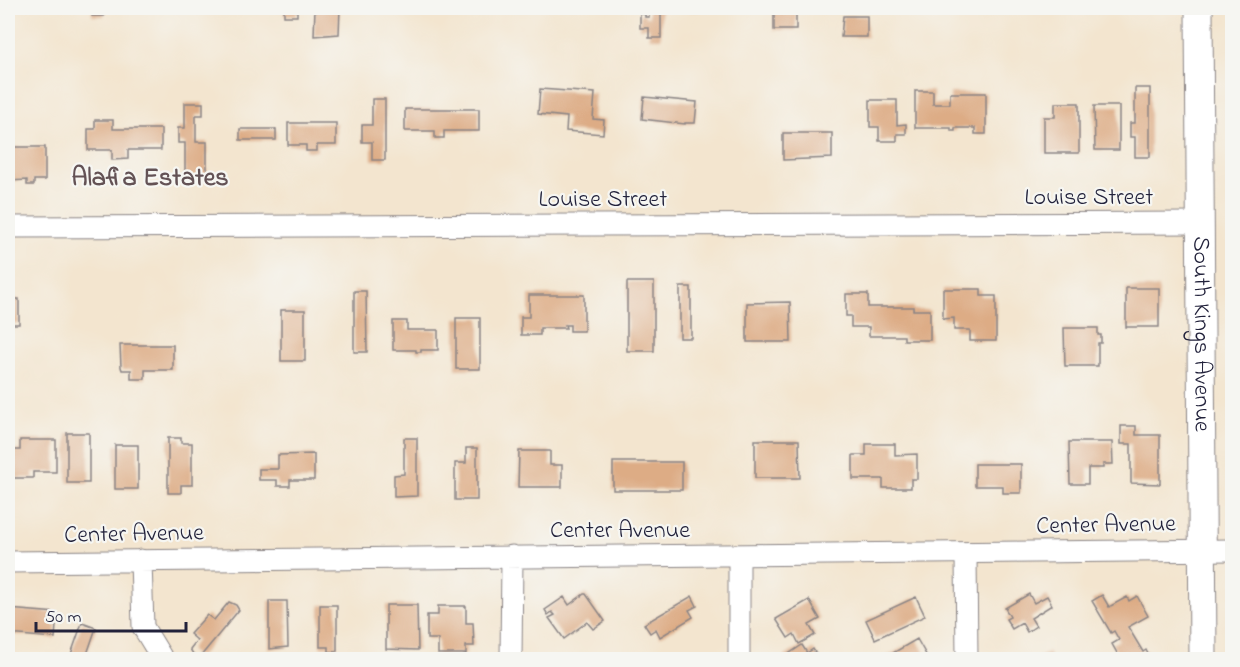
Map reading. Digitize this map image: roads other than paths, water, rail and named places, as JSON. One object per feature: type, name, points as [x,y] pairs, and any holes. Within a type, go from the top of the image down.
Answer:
[{"type":"street","name":"South Kings Avenue","points":[[1199,8],[1203,660]]},
{"type":"street","name":"Louise Street","points":[[8,227],[1200,223]]},
{"type":"street","name":"Center Avenue","points":[[8,562],[1233,550]]},
{"type":"street","points":[[966,554],[967,660]]},
{"type":"street","points":[[511,660],[512,556]]},
{"type":"street","points":[[739,556],[739,660]]},
{"type":"street","points":[[141,560],[143,627],[164,660]]},
{"type":"district","name":"Alafia Estates","points":[[150,179]]}]
